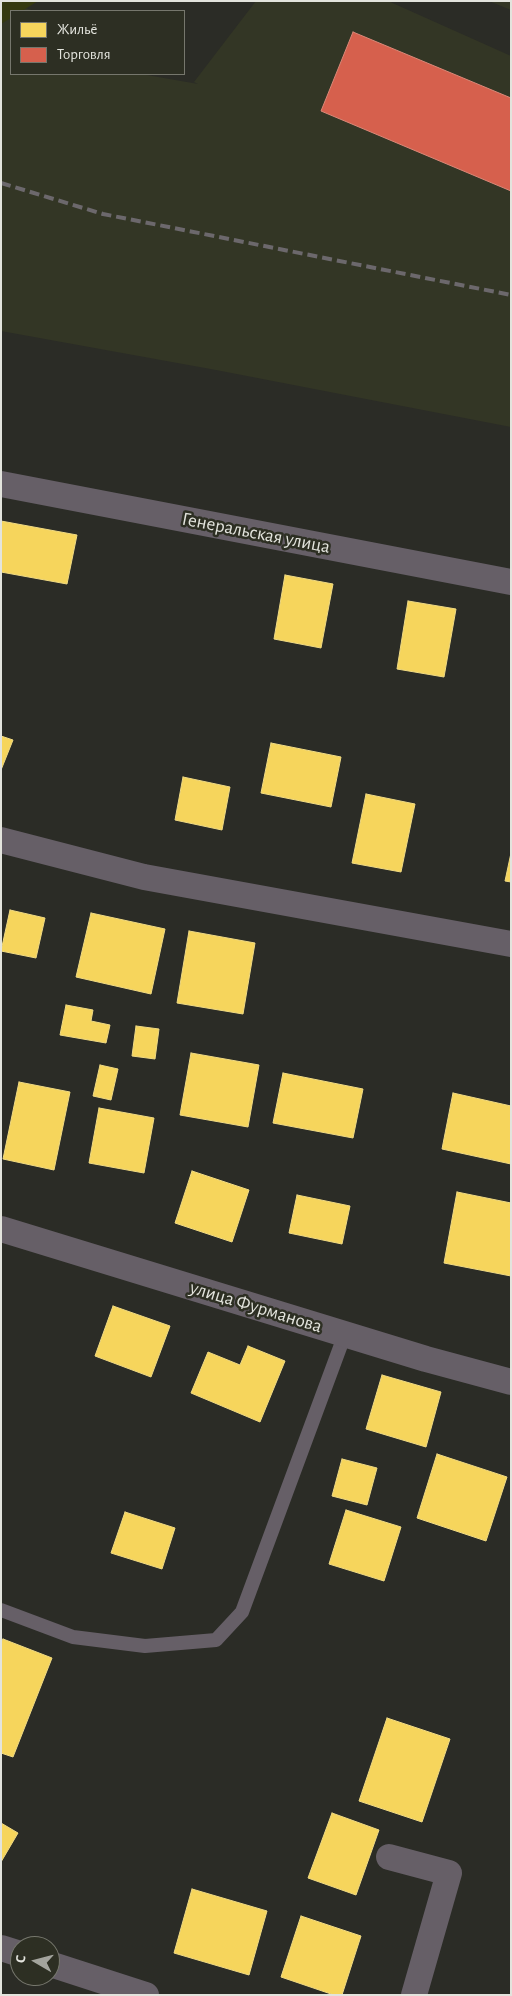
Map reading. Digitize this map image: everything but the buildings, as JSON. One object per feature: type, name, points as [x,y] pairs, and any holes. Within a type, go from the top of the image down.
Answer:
[{"type":"street","name":"Генеральская улица","points":[[1,484],[511,582]]},
{"type":"street","points":[[1,840],[144,876],[511,944]]},
{"type":"street","name":"улица Фурманова","points":[[1,1229],[426,1359],[511,1382]]},
{"type":"street","points":[[389,1857],[449,1873],[414,1995]]},
{"type":"street","points":[[60,1967],[146,1995]]},
{"type":"lane","points":[[1,1610],[73,1637],[145,1646],[216,1640],[242,1612],[345,1334]]},
{"type":"shaded area","points":[[1,1],[32,10],[10,10],[10,75],[147,75],[198,84],[194,82],[256,1],[388,1],[511,56],[511,427],[1,331]]},
{"type":"shaded area","points":[[489,1],[511,1],[511,10]]},
{"type":"green space","points":[[1,1],[38,1],[24,10],[10,10],[10,19],[1,24]]},
{"type":"railway","points":[[1,183],[103,214],[511,295]]}]
